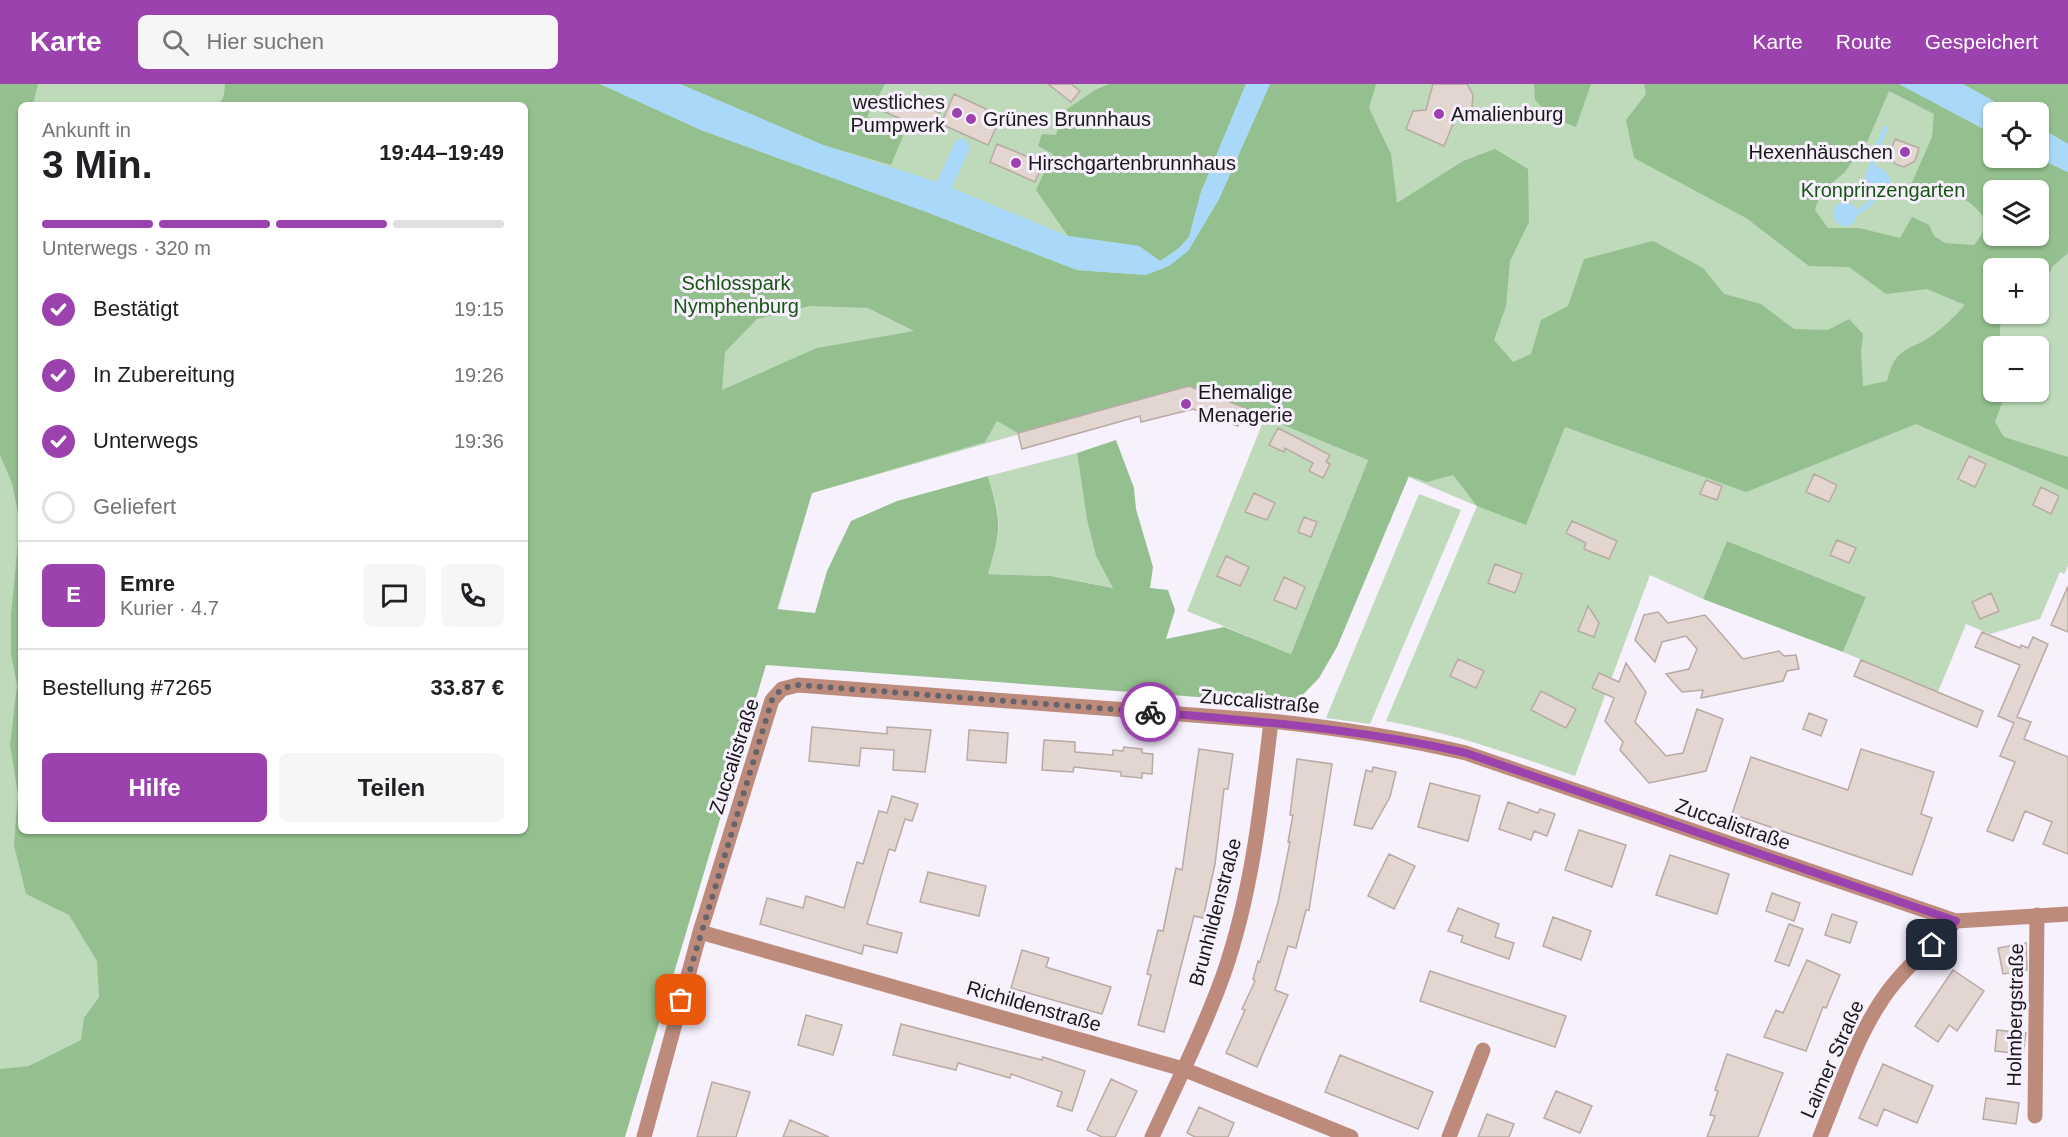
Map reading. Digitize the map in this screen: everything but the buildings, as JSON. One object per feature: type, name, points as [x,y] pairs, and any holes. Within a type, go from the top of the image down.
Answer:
[{"type":"street","name":"Zuccalistraße","points":[[644,1137],[700,932],[772,700],[782,688],[798,685],[1317,726],[1421,743],[1466,753],[1956,921],[2068,914]]},
{"type":"street","name":"Brunhildenstraße","points":[[1152,1137],[1202,1029],[1237,930],[1258,837],[1271,722]]},
{"type":"street","name":"Holmbergstraße","points":[[2035,1116],[2037,915]]},
{"type":"street","name":"Laimer Straße","points":[[1820,1137],[1860,1037],[1878,1004],[1904,971],[1956,921]]},
{"type":"street","name":"Richildenstraße","points":[[700,932],[1183,1069],[1351,1137]]},
{"type":"street","points":[[1449,1137],[1483,1050]]},
{"type":"green space","name":"Schlosspark Nymphenburg","points":[[0,84],[2068,84],[2068,566],[2064,574],[2060,572],[2040,619],[1990,634],[1966,624],[1938,692],[1843,652],[1866,597],[1727,541],[1703,599],[1650,575],[1575,776],[1458,738],[1386,721],[1477,506],[1368,460],[1291,654],[1187,611],[1265,417],[1189,386],[812,493],[624,1137],[0,1137]]},
{"type":"green space","name":"Schlosspark Nymphenburg","points":[[0,84],[38,84],[34,102],[18,102],[18,513],[12,483],[0,455]]},
{"type":"green space","name":"Schlosspark Nymphenburg","points":[[225,84],[600,84],[701,130],[1077,270],[1146,275],[1188,251],[1219,199],[1270,84],[1376,84],[1369,108],[1391,154],[1397,203],[1463,161],[1495,149],[1528,169],[1529,222],[1510,261],[1506,306],[1494,340],[1513,362],[1531,354],[1541,320],[1568,306],[1584,259],[1653,241],[1703,268],[1724,294],[1761,304],[1794,329],[1828,330],[1849,319],[1863,334],[1861,353],[1863,386],[1887,381],[1899,355],[1934,334],[1965,305],[1927,289],[1886,294],[1849,267],[1809,266],[1746,218],[1634,158],[1626,120],[1646,94],[1644,84],[1899,84],[1983,129],[1983,168],[2049,168],[2049,163],[2068,172],[2068,253],[2052,267],[2049,273],[2049,258],[1983,258],[1983,324],[2002,324],[2000,336],[1983,336],[1983,402],[2002,402],[1995,422],[2004,437],[2068,457],[2068,490],[1916,424],[1746,492],[1565,427],[1526,525],[1477,506],[1453,475],[1427,482],[1409,476],[1337,647],[1319,678],[1294,704],[766,665],[625,1137],[0,1137],[0,1069],[29,1066],[81,1040],[84,1018],[99,997],[97,961],[69,915],[26,894],[14,845],[18,794],[18,834],[528,834],[528,102],[220,102]],"holes":[[[1889,91],[1934,114],[1932,137],[1909,189],[1922,194],[1960,198],[1968,202],[1983,216],[1983,180],[2049,180],[2049,246],[1983,246],[1983,232],[1974,245],[1945,243],[1934,236],[1929,225],[1912,217],[1900,238],[1859,228],[1828,228],[1815,210],[1821,192],[1844,173],[1868,140]],[[810,306],[868,308],[914,331],[817,348],[722,390],[725,352],[757,319]],[[1189,386],[1368,460],[1291,654],[1224,627],[1166,639],[1175,610],[1168,590],[1150,588],[1153,567],[1136,509],[1134,488],[1116,440],[1077,453],[1087,520],[1096,556],[1113,588],[1051,576],[988,574],[998,535],[997,514],[988,476],[897,501],[851,521],[827,571],[815,613],[777,609],[812,493],[985,442],[997,421],[1018,433]]]},
{"type":"green space","points":[[680,84],[885,84],[867,117],[903,136],[891,165],[823,145]]},
{"type":"green space","points":[[1109,84],[1246,84],[1201,192],[1189,237],[1178,249],[1160,261],[1139,246],[1068,236],[1036,190],[1053,154],[1038,146],[1042,134],[1056,135],[1063,112],[1095,90]]},
{"type":"green space","points":[[1534,84],[1591,84],[1576,127],[1553,118],[1535,100]]},
{"type":"green space","points":[[1963,84],[2068,84],[2068,144],[2049,133],[2049,102],[1995,102]]},
{"type":"green space","points":[[1077,453],[1087,520],[1096,556],[1114,588],[1051,576],[988,574],[998,535],[998,514],[988,476]]},
{"type":"green space","points":[[1419,494],[1461,510],[1370,724],[1326,718]]},
{"type":"green space","points":[[1727,541],[1866,597],[1843,652],[1703,599]]},
{"type":"green space","name":"Schlosspark Nymphenburg","points":[[18,543],[18,794],[10,745],[17,685],[11,655],[11,614]]},
{"type":"water","points":[[600,84],[680,84],[823,145],[937,182],[955,142],[961,138],[966,140],[970,147],[952,188],[1068,236],[1139,246],[1160,261],[1178,249],[1189,237],[1201,192],[1246,84],[1270,84],[1219,199],[1188,251],[1169,266],[1146,275],[1077,270],[701,130]]},
{"type":"water","points":[[1899,84],[1963,84],[1995,102],[1983,102],[1983,129]]},
{"type":"water","points":[[2049,133],[2068,144],[2068,172],[2049,163]]},
{"type":"water","points":[[1876,166],[1887,173],[1891,183],[1891,192],[1881,196],[1875,195],[1865,178],[1868,167]]},
{"type":"water","points":[[1845,202],[1853,206],[1857,214],[1853,222],[1845,226],[1837,222],[1833,214],[1837,206]]},
{"type":"waterway","points":[[1872,172],[1872,157],[1886,128]]},
{"type":"waterway","points":[[1857,212],[1870,203],[1875,190]]},
{"type":"way so far","points":[[681,1000],[772,700],[782,688],[798,685],[1150,712]]},
{"type":"place","name":"westliches Pumpwerk","points":[[957,113]]},
{"type":"place","name":"Amalienburg","points":[[1439,114]]},
{"type":"place","name":"Grünes Brunnhaus","points":[[971,119]]},
{"type":"place","name":"Hexenhäuschen","points":[[1905,152]]},
{"type":"place","name":"Hirschgartenbrunnhaus","points":[[1016,163]]},
{"type":"place","name":"Ehemalige Menagerie","points":[[1186,404]]},
{"type":"route","points":[[1150,712],[1317,726],[1421,743],[1466,753],[1644,816],[1956,921],[1932,945]]},
{"type":"park label","name":"Kronprinzengarten","points":[[1883,190]]}]
